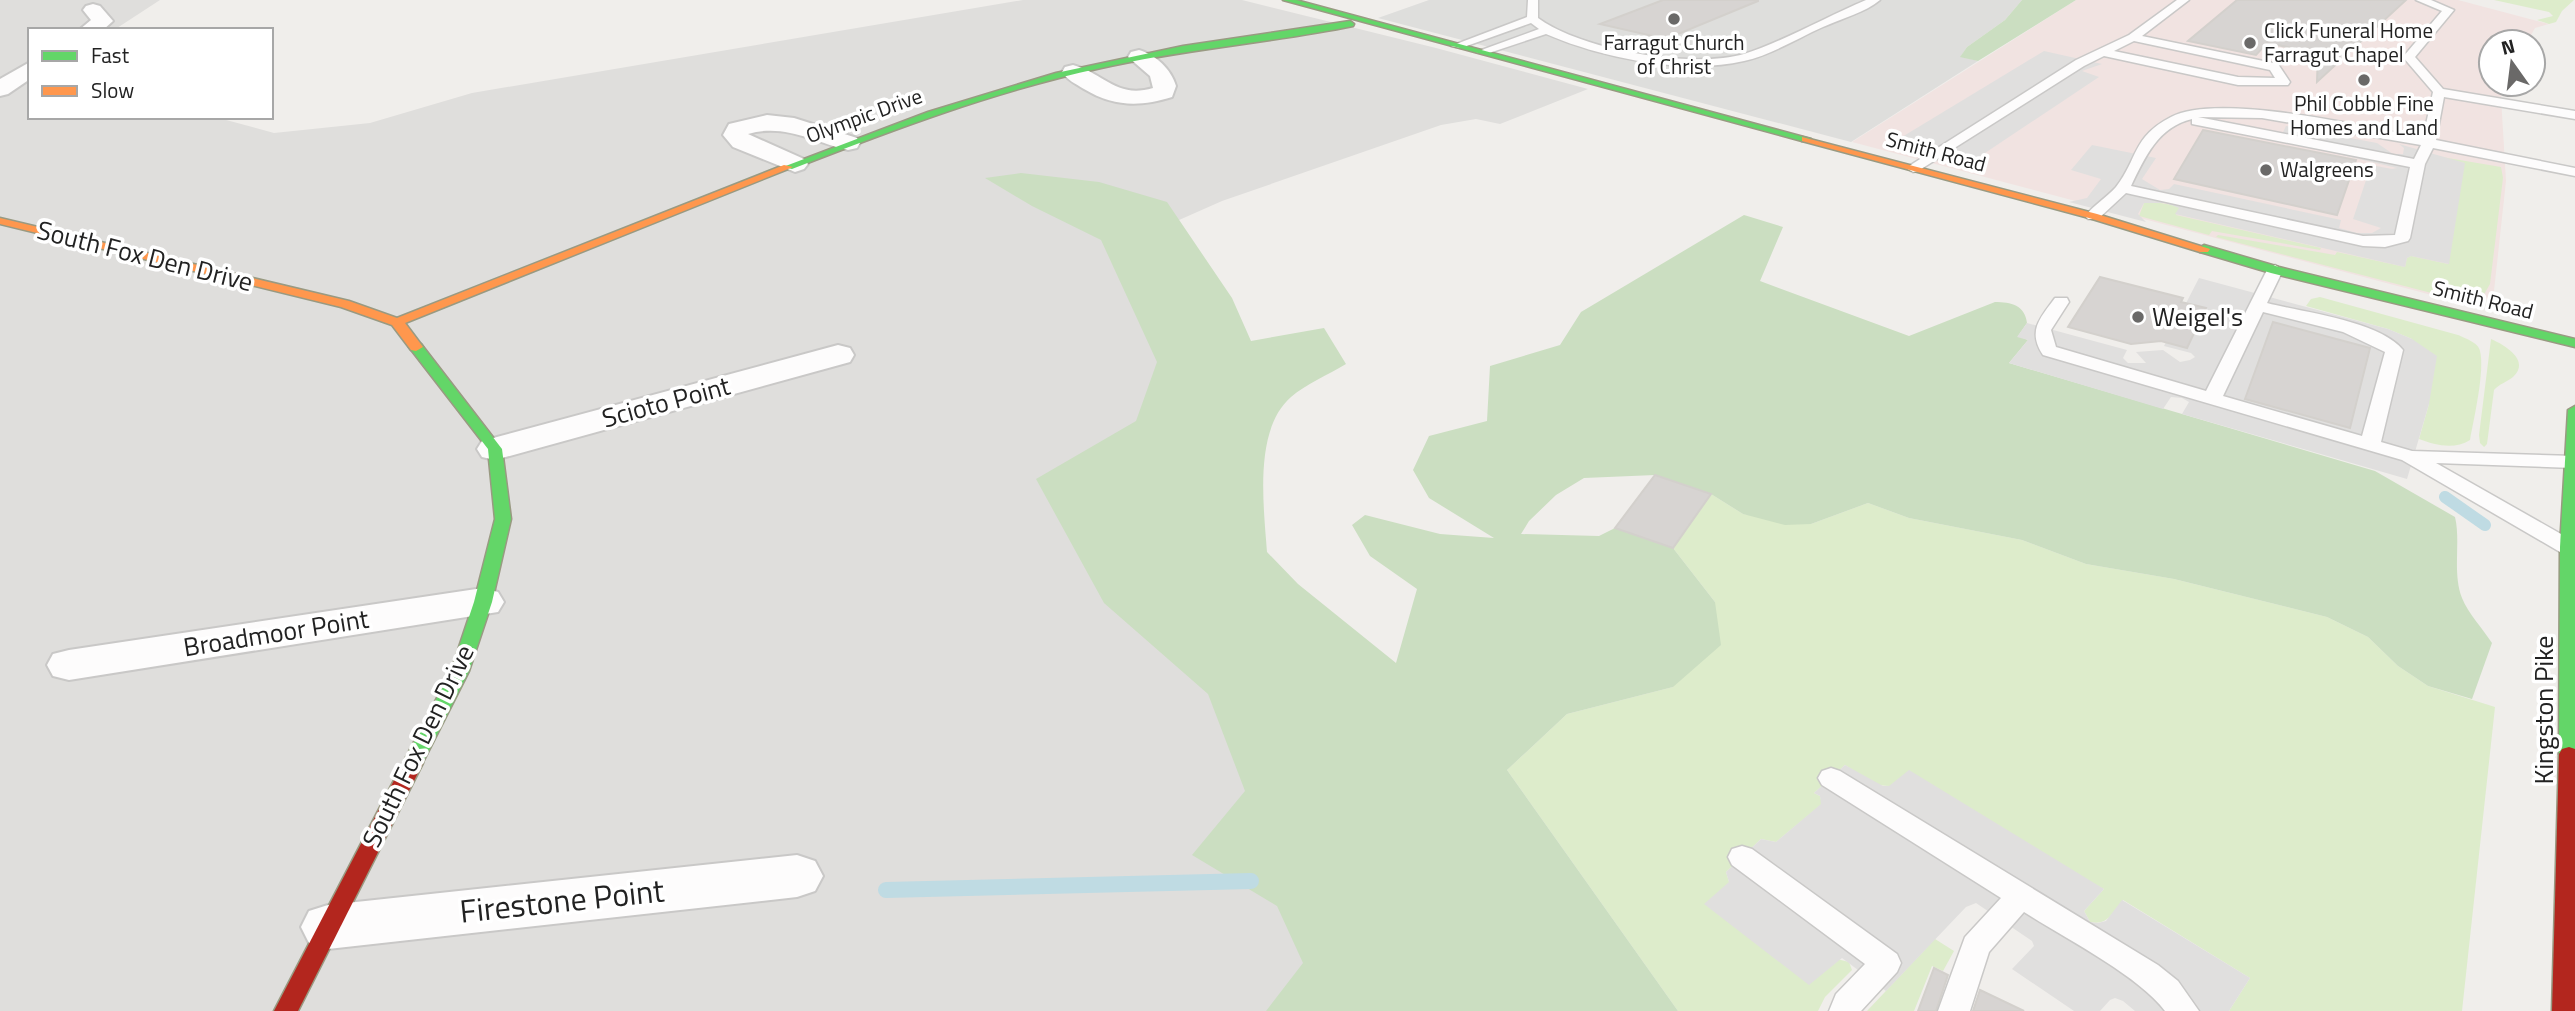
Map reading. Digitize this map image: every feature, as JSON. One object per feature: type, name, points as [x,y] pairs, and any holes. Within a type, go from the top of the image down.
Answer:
[{"type":"street","name":"Smith Road","points":[[1287,0],[2093,216],[2275,270],[2575,344]]},
{"type":"street","name":"Olympic Drive","points":[[397,323],[848,143],[1021,85],[1139,57],[1366,21]]},
{"type":"street","points":[[1073,72],[1102,91],[1125,99],[1147,98],[1164,92],[1165,82],[1159,71],[1139,57]]},
{"type":"street","points":[[0,89],[28,70]]},
{"type":"street","points":[[795,164],[742,142],[735,135],[738,128],[769,121],[788,122],[848,143]]},
{"type":"street","name":"South Fox Den Drive","points":[[0,221],[345,304],[397,323]]},
{"type":"street","points":[[397,323],[495,449]]},
{"type":"street","name":"Scioto Point","points":[[495,449],[838,355]]},
{"type":"street","name":"Kingston Pike","points":[[2564,1011],[2572,730],[2568,547],[2575,410]]},
{"type":"street","name":"South Fox Den Drive","points":[[286,1011],[460,671],[483,602],[503,519],[495,449]]},
{"type":"street","name":"Broadmoor Point","points":[[69,665],[483,602]]},
{"type":"street","name":"Firestone Point","points":[[328,927],[797,876]]},
{"type":"lane","points":[[1532,19],[1533,0]]},
{"type":"lane","points":[[1532,19],[1545,31],[1587,46],[1623,54],[1714,62],[1744,58],[1875,0]]},
{"type":"lane","points":[[1913,168],[2080,63],[2133,37],[2184,0]]},
{"type":"lane","points":[[2421,0],[2449,10],[2409,57],[2439,92],[2575,115]]},
{"type":"lane","points":[[1457,46],[1532,19]]},
{"type":"lane","points":[[1482,52],[1545,31]]},
{"type":"lane","points":[[2104,52],[2238,81],[2284,82],[2274,67],[2133,37]]},
{"type":"lane","points":[[2123,188],[2363,241],[2385,242],[2402,238],[2418,164],[2428,145],[2439,92]]},
{"type":"lane","points":[[2093,216],[2123,188],[2146,142],[2182,118],[2226,112],[2262,114],[2344,126],[2428,145],[2575,172]]},
{"type":"lane","points":[[2182,118],[2267,140],[2308,143],[2418,164]]},
{"type":"lane","points":[[2182,118],[2267,130],[2308,143]]},
{"type":"lane","points":[[2212,398],[2275,270]]},
{"type":"lane","points":[[2061,302],[2041,331],[2041,339],[2049,351],[2409,456],[2573,462]]},
{"type":"lane","points":[[2258,306],[2361,333],[2387,344],[2394,350],[2370,445]]},
{"type":"lane","points":[[2409,456],[2568,547]]},
{"type":"lane","points":[[1831,778],[2147,974],[2167,990],[2183,1011]]},
{"type":"lane","points":[[1742,857],[1886,963],[1847,1004],[1844,1011]]},
{"type":"lane","points":[[1954,1011],[1976,946],[2021,896]]},
{"type":"shaded area","points":[[0,0],[160,0],[117,28],[28,28],[28,119],[222,119],[274,133],[370,123],[472,93],[1023,0],[1242,0],[1588,89],[1500,124],[1476,119],[1441,125],[1222,201],[1152,232],[1185,437],[1535,1011],[0,1011]]},
{"type":"shaded area","name":"Farragut Church of Christ","points":[[1429,0],[2022,0],[2005,20],[1967,47],[1961,56],[1978,61],[1851,142],[1378,18]]},
{"type":"shaded area","points":[[2076,0],[2458,0],[2549,24],[2535,28],[2477,28],[2477,98],[2501,98],[2506,181],[2494,291],[2486,300],[2443,298],[1852,142]]},
{"type":"shaded area","points":[[2044,51],[2102,64],[2082,71],[2099,77],[1973,161],[1897,140]]},
{"type":"shaded area","points":[[2286,126],[2377,143],[2393,154],[2403,154],[2404,148],[2399,144],[2465,163],[2449,264],[2411,256],[2407,258],[2405,267],[2175,214],[2179,208],[2166,203],[2144,203],[2138,214],[2146,222],[2069,202],[2087,198],[2101,179],[2071,170],[2092,145],[2156,158],[2142,179],[2160,190],[2169,189],[2174,184],[2341,220],[2339,228],[2357,233],[2372,233],[2381,228],[2353,219],[2371,165],[2397,168],[2329,152],[2331,149],[2279,140]]},
{"type":"shaded area","points":[[2199,278],[2388,329],[2412,339],[2437,356],[2429,404],[2407,479],[2182,414],[2189,402],[2182,398],[2171,397],[2163,409],[2009,363],[2028,340],[2017,337],[2027,323],[2127,350],[2123,358],[2128,363],[2146,363],[2136,352],[2163,350],[2180,362],[2190,360],[2195,357],[2191,353],[2164,346]]},
{"type":"shaded area","points":[[1845,765],[1883,786],[1889,786],[1909,770],[2104,889],[2084,911],[2090,922],[2106,921],[2122,900],[2250,978],[2229,1011],[2135,1011],[2115,998],[2100,1011],[2074,1011],[2012,969],[2034,946],[2032,941],[1976,903],[1966,907],[1886,991],[1842,958],[1809,985],[1704,904],[1729,882],[1726,872],[1761,839],[1776,842],[1821,804],[1820,796],[1814,793]]},
{"type":"green space","points":[[2022,0],[2076,0],[1978,61],[1960,57],[1967,47],[2005,20]]},
{"type":"green space","points":[[2494,0],[2574,0],[2562,11],[2556,22],[2549,24],[2537,20],[2553,16],[2549,12]]},
{"type":"green space","points":[[2436,156],[2501,167],[2503,178],[2490,284],[2483,296],[2476,298],[2439,295],[2216,237],[2218,235],[2335,255],[2337,252],[2405,267],[2407,258],[2411,256],[2448,264],[2464,163]]},
{"type":"green space","points":[[1021,173],[1099,182],[1167,202],[1232,298],[1251,341],[1324,328],[1346,364],[1291,397],[1279,411],[1271,429],[1266,449],[1263,492],[1267,552],[1298,584],[1396,663],[1417,589],[1370,556],[1352,525],[1365,515],[1440,534],[1494,538],[1429,498],[1413,470],[1429,436],[1487,421],[1490,366],[1560,345],[1581,312],[1744,215],[1783,227],[1760,281],[1909,336],[1995,302],[2012,304],[2020,308],[2026,317],[2027,323],[2018,336],[2028,340],[2009,363],[2375,471],[2455,517],[2459,588],[2468,609],[2492,643],[2472,699],[2428,686],[2398,666],[2368,637],[2327,617],[2174,579],[2086,564],[2022,540],[1909,518],[1868,503],[1811,524],[1785,525],[1743,514],[1711,494],[1655,475],[1584,478],[1556,495],[1529,521],[1521,534],[1599,536],[1615,528],[1673,548],[1715,602],[1721,645],[1673,687],[1567,714],[1507,770],[1678,1011],[1266,1011],[1303,963],[1277,906],[1192,855],[1245,791],[1208,694],[1104,603],[1036,479],[1136,421],[1157,362],[1101,240],[1032,206],[985,178]]},
{"type":"green space","points":[[2149,201],[2178,206],[2180,208],[2176,215],[2321,248],[2320,250],[2212,231],[2209,235],[2139,216],[2144,203]]},
{"type":"green space","points":[[2320,297],[2458,335],[2477,346],[2480,351],[2481,370],[2470,440],[2451,446],[2419,439],[2429,404],[2412,339],[2388,329],[2306,306],[2311,299]]},
{"type":"green space","points":[[2491,339],[2509,349],[2519,365],[2513,377],[2494,390],[2487,444],[2484,447],[2480,443],[2479,435]]},
{"type":"green space","points":[[1711,494],[1743,514],[1811,524],[1868,503],[1909,518],[2022,540],[2086,564],[2174,579],[2327,617],[2368,637],[2398,666],[2428,686],[2495,707],[2462,1011],[2229,1011],[2250,978],[2123,900],[2106,920],[2090,922],[2084,911],[2104,889],[1889,786],[1876,785],[1845,765],[1814,793],[1820,796],[1822,804],[1776,842],[1761,839],[1726,872],[1729,882],[1837,959],[1849,962],[1852,970],[1825,997],[1818,1011],[1678,1011],[1507,770],[1567,714],[1673,687],[1715,602],[1673,548]]},
{"type":"green space","points":[[1935,939],[1954,951],[1943,971],[1932,966],[1914,1011],[1867,1011]]},
{"type":"building","name":"Farragut Church of Christ","points":[[1663,0],[1758,1],[1666,39],[1600,24]]},
{"type":"building","points":[[2237,0],[2406,0],[2317,82],[2318,53],[2267,43],[2256,55],[2188,41]]},
{"type":"building","name":"Walgreens","points":[[2203,130],[2356,160],[2337,215],[2174,179]]},
{"type":"building","name":"Weigel's","points":[[2100,277],[2183,298],[2181,302],[2206,308],[2187,348],[2161,341],[2131,344],[2068,327]]},
{"type":"building","name":"Weigel's","points":[[2273,322],[2370,348],[2350,428],[2245,399]]},
{"type":"building","points":[[1655,475],[1711,494],[1673,548],[1615,528]]},
{"type":"building","points":[[1934,968],[1948,975],[1936,1011],[1918,1011]]},
{"type":"building","points":[[1980,990],[2024,1011],[1973,1011]]},
{"type":"waterway","points":[[2445,497],[2485,525]]},
{"type":"waterway","points":[[886,890],[1251,881]]},
{"type":"traffic: fast","points":[[1287,0],[1806,139]]},
{"type":"traffic: fast","points":[[788,167],[932,114],[1060,75],[1183,49],[1350,24]]},
{"type":"traffic: fast","points":[[2204,249],[2275,270],[2575,343]]},
{"type":"traffic: fast","points":[[413,763],[460,671],[483,602],[503,519],[495,449],[416,347]]},
{"type":"traffic: fast","points":[[2569,754],[2568,547],[2575,410]]},
{"type":"traffic: slow","points":[[1806,139],[2093,216],[2204,249]]},
{"type":"traffic: slow","points":[[397,322],[788,167]]},
{"type":"traffic: slow","points":[[0,221],[345,304],[397,322],[416,347]]},
{"type":"traffic: jam","points":[[2564,1011],[2569,754]]},
{"type":"traffic: jam","points":[[286,1011],[413,763]]},
{"type":"place","name":"Farragut Church of Christ","points":[[1674,19]]},
{"type":"place","name":"Click Funeral Home Farragut Chapel","points":[[2250,43]]},
{"type":"place","name":"Phil Cobble Fine Homes and Land","points":[[2364,80]]},
{"type":"place","name":"Walgreens","points":[[2266,170]]},
{"type":"place","name":"Weigel's","points":[[2138,317]]}]
